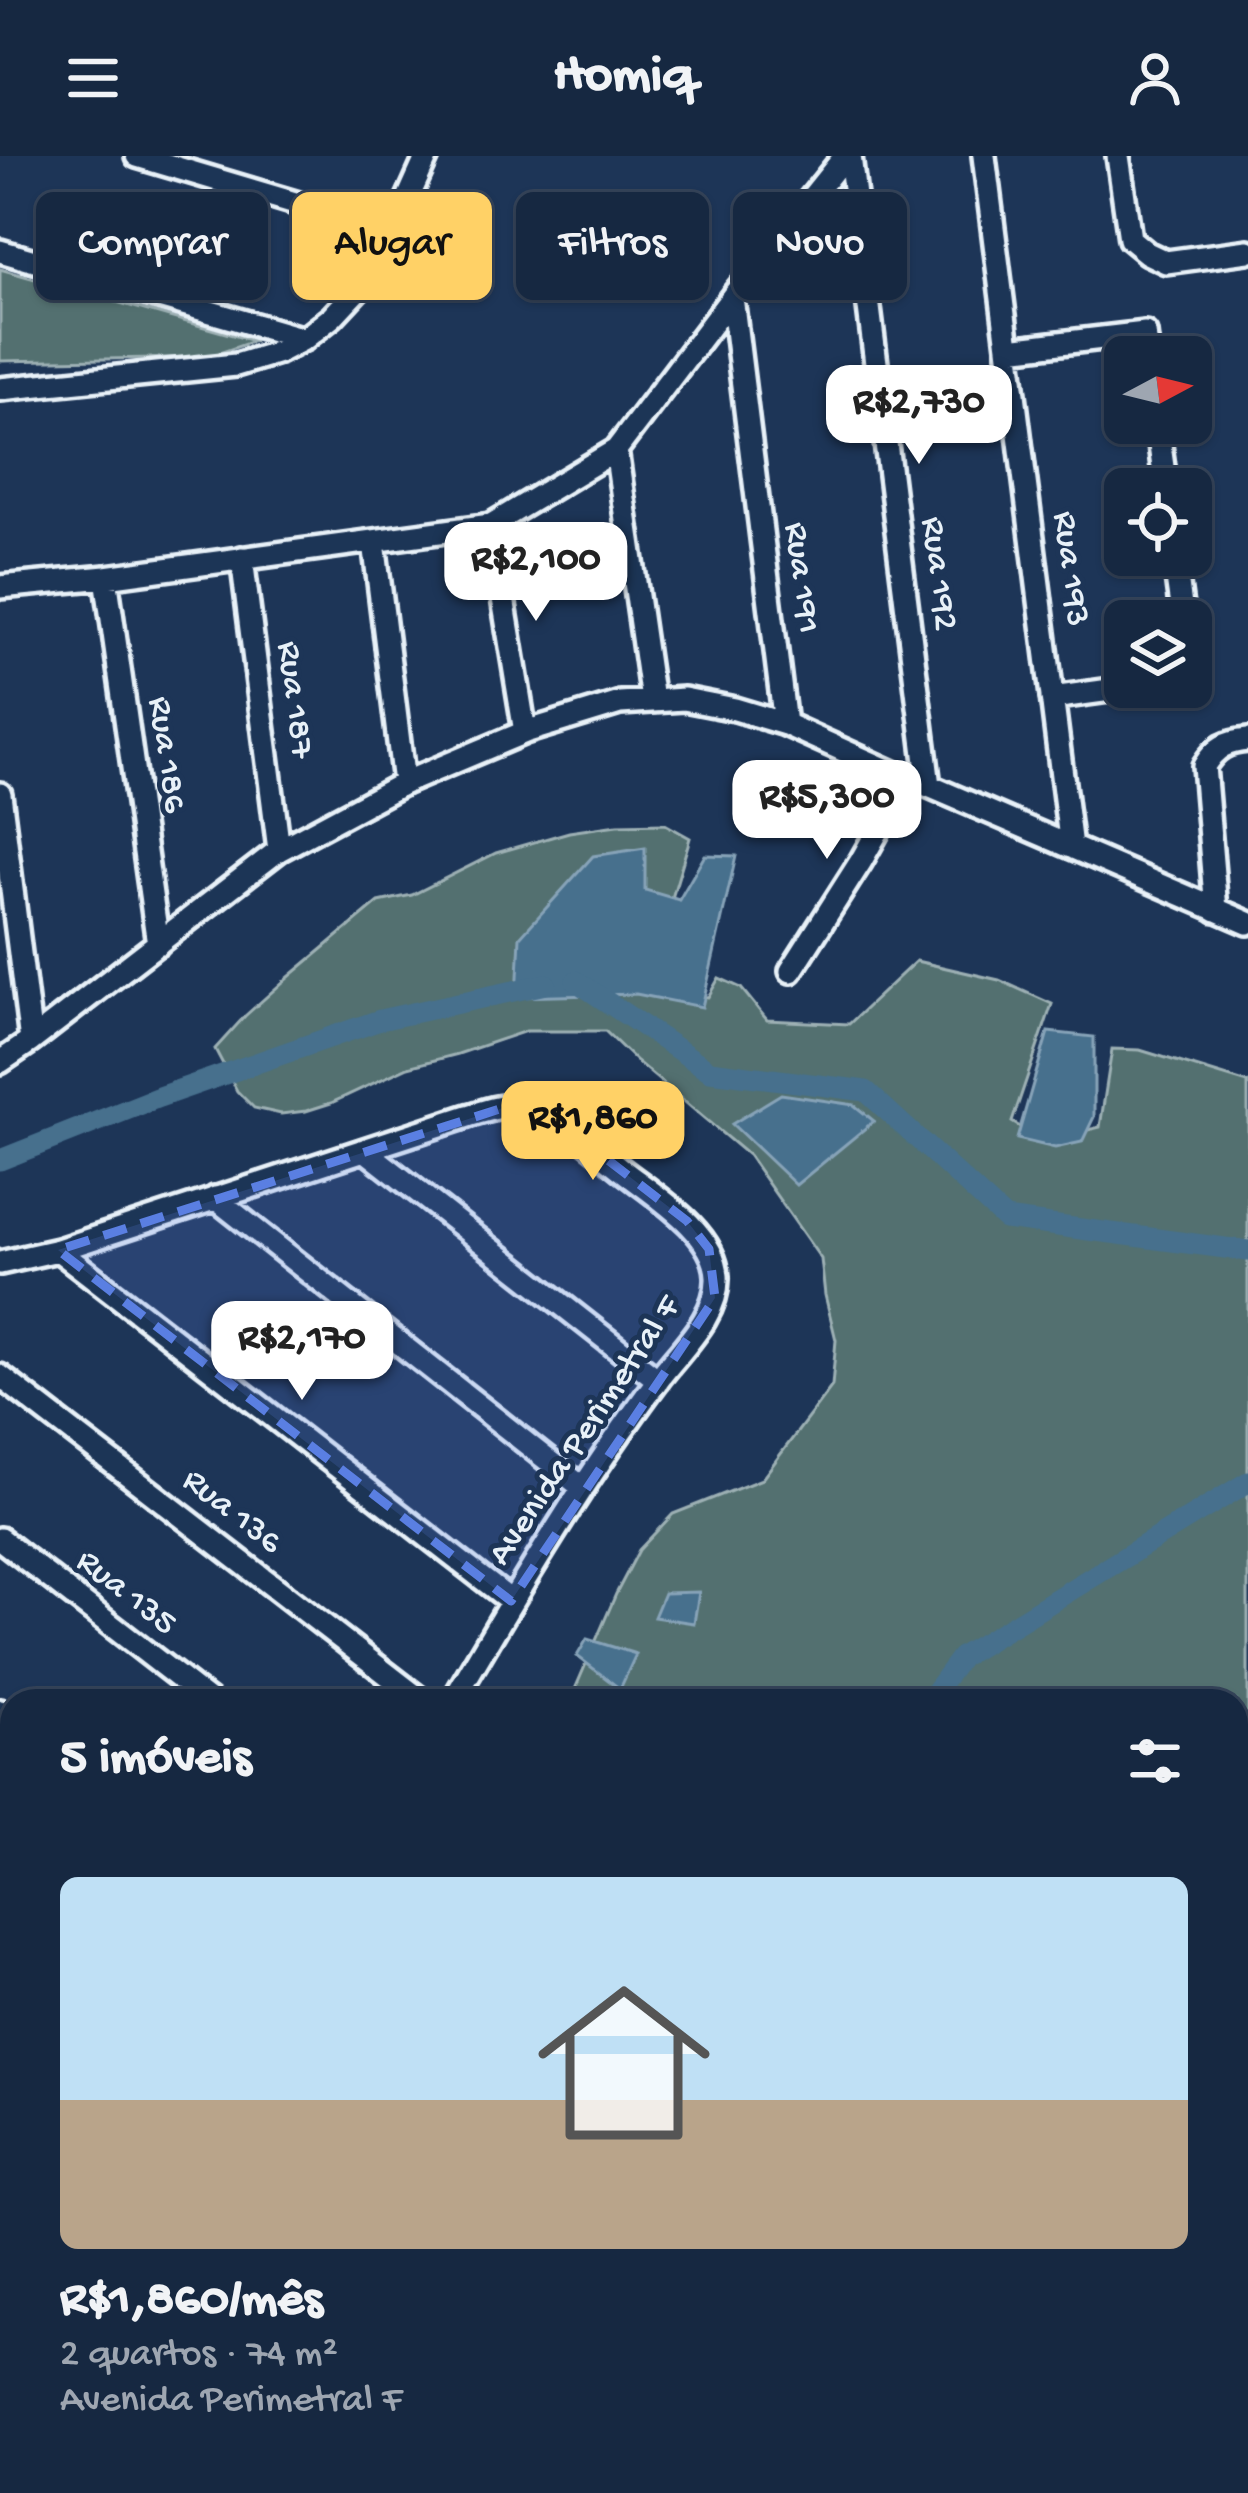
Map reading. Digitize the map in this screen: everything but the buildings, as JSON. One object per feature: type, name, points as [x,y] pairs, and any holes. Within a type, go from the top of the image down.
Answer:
[{"type":"street","points":[[137,156],[292,202]]},
{"type":"street","points":[[411,192],[427,156]]},
{"type":"street","points":[[0,587],[491,525],[616,449],[847,156]]},
{"type":"street","name":"Rua 192","points":[[847,156],[929,786]]},
{"type":"street","name":"Rua 193","points":[[984,156],[1071,847]]},
{"type":"street","points":[[1118,156],[1130,239],[1147,253],[1166,262],[1248,251]]},
{"type":"street","points":[[0,251],[304,339]]},
{"type":"street","name":"Rua 191","points":[[732,297],[785,724]]},
{"type":"street","points":[[0,389],[236,365],[304,339],[347,300]]},
{"type":"street","points":[[1009,349],[1104,338]]},
{"type":"street","points":[[616,449],[652,700]]},
{"type":"street","points":[[491,525],[525,732]]},
{"type":"street","points":[[374,542],[404,782]]},
{"type":"street","name":"Rua 187","points":[[242,558],[279,850]]},
{"type":"street","name":"Rua 186","points":[[106,577],[158,944]]},
{"type":"street","points":[[1052,698],[1104,691]]},
{"type":"street","points":[[0,1061],[279,850],[404,782],[525,732],[620,703],[684,699],[785,724],[1248,923]]},
{"type":"street","points":[[1216,910],[1204,766],[1227,742],[1248,740]]},
{"type":"street","points":[[791,971],[862,861],[907,779]]},
{"type":"street","points":[[0,794],[32,1041]]},
{"type":"street","name":"Avenida Perimetral F","points":[[0,1263],[58,1250],[506,1107],[538,1112],[687,1221],[709,1249],[718,1272],[715,1298],[583,1488],[460,1689]]},
{"type":"street","points":[[366,1151],[658,1380]]},
{"type":"street","points":[[215,1198],[583,1488]]},
{"type":"street","points":[[58,1250],[511,1601]]},
{"type":"street","name":"Rua 136","points":[[0,1376],[406,1689]]},
{"type":"street","name":"Rua 135","points":[[0,1539],[194,1689]]},
{"type":"highlighted area","points":[[506,1107],[573,1133],[687,1221],[709,1249],[715,1298],[511,1601],[58,1250]]},
{"type":"green space","points":[[0,269],[36,279],[36,300],[109,300],[254,341],[208,357],[0,361]]},
{"type":"green space","points":[[665,824],[690,838],[655,955],[671,993],[708,997],[719,978],[741,988],[767,1020],[849,1024],[916,961],[999,980],[1052,1004],[1012,1122],[1043,1141],[1100,1127],[1112,1049],[1140,1050],[1248,1083],[1248,1689],[575,1689],[639,1550],[673,1514],[762,1479],[832,1386],[836,1340],[821,1259],[748,1155],[605,1031],[526,1031],[408,1067],[331,1103],[281,1114],[254,1108],[237,1091],[215,1049],[245,1016],[379,902],[412,895],[496,853],[569,832]]},
{"type":"water","points":[[645,848],[645,890],[679,900],[705,855],[736,856],[702,1007],[636,994],[517,997],[520,937],[593,856]]},
{"type":"water","points":[[1048,1032],[1094,1037],[1094,1117],[1082,1142],[1055,1148],[1017,1139]]},
{"type":"water","points":[[781,1094],[854,1105],[874,1121],[796,1185],[732,1124]]},
{"type":"water","points":[[699,1592],[694,1623],[654,1617],[664,1593]]},
{"type":"water","points":[[587,1639],[636,1654],[620,1689],[577,1656]]},
{"type":"waterway","points":[[576,981],[710,1071],[866,1091],[1005,1219],[1248,1251]]},
{"type":"waterway","points":[[0,1160],[159,1097],[380,1020],[546,984]]},
{"type":"waterway","points":[[937,1689],[961,1657],[1248,1482]]}]
